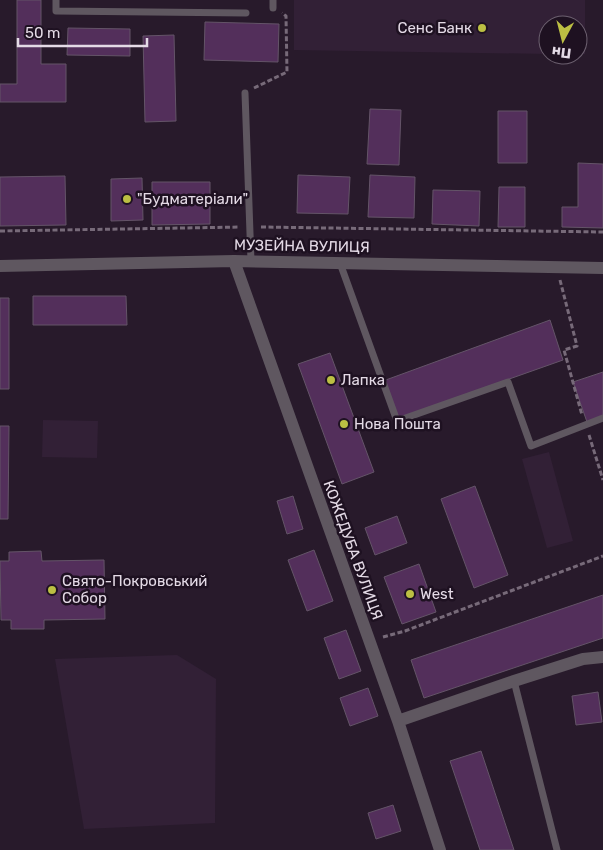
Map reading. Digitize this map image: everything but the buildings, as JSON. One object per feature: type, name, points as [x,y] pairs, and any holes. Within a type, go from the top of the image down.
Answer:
[{"type":"street","name":"КОЖЕДУБА ВУЛИЦЯ","points":[[234,261],[398,721],[440,850]]},
{"type":"street","name":"МУЗЕЙНА ВУЛИЦЯ","points":[[0,266],[250,261],[603,268]]},
{"type":"street","points":[[398,721],[583,659],[603,658]]},
{"type":"lane","points":[[56,0],[56,11],[246,13]]},
{"type":"lane","points":[[245,93],[250,261]]},
{"type":"lane","points":[[340,263],[397,421],[508,382],[531,446],[603,418]]},
{"type":"lane","points":[[514,681],[557,850]]},
{"type":"path","points":[[245,93],[287,72],[286,16],[273,4]]},
{"type":"path","points":[[0,232],[250,227],[603,232]]},
{"type":"path","points":[[556,267],[577,346],[564,350],[603,480]]},
{"type":"path","points":[[368,640],[405,631],[603,556]]},
{"type":"shaded area","points":[[294,0],[585,0],[585,15],[538,15],[538,54],[294,50]]},
{"type":"shaded area","points":[[43,420],[98,421],[97,458],[42,457]]},
{"type":"shaded area","points":[[549,452],[573,541],[547,548],[522,459]]},
{"type":"shaded area","points":[[177,655],[216,679],[215,823],[84,829],[55,659]]},
{"type":"place","name":"Сенс Банк","points":[[482,28]]},
{"type":"place","name":"\"Будматеріали\"","points":[[127,199]]},
{"type":"place","name":"Лапка","points":[[331,380]]},
{"type":"place","name":"Нова Пошта","points":[[344,424]]},
{"type":"place","name":"Свято-Покровський Собор","points":[[52,590]]},
{"type":"place","name":"West","points":[[410,594]]}]
